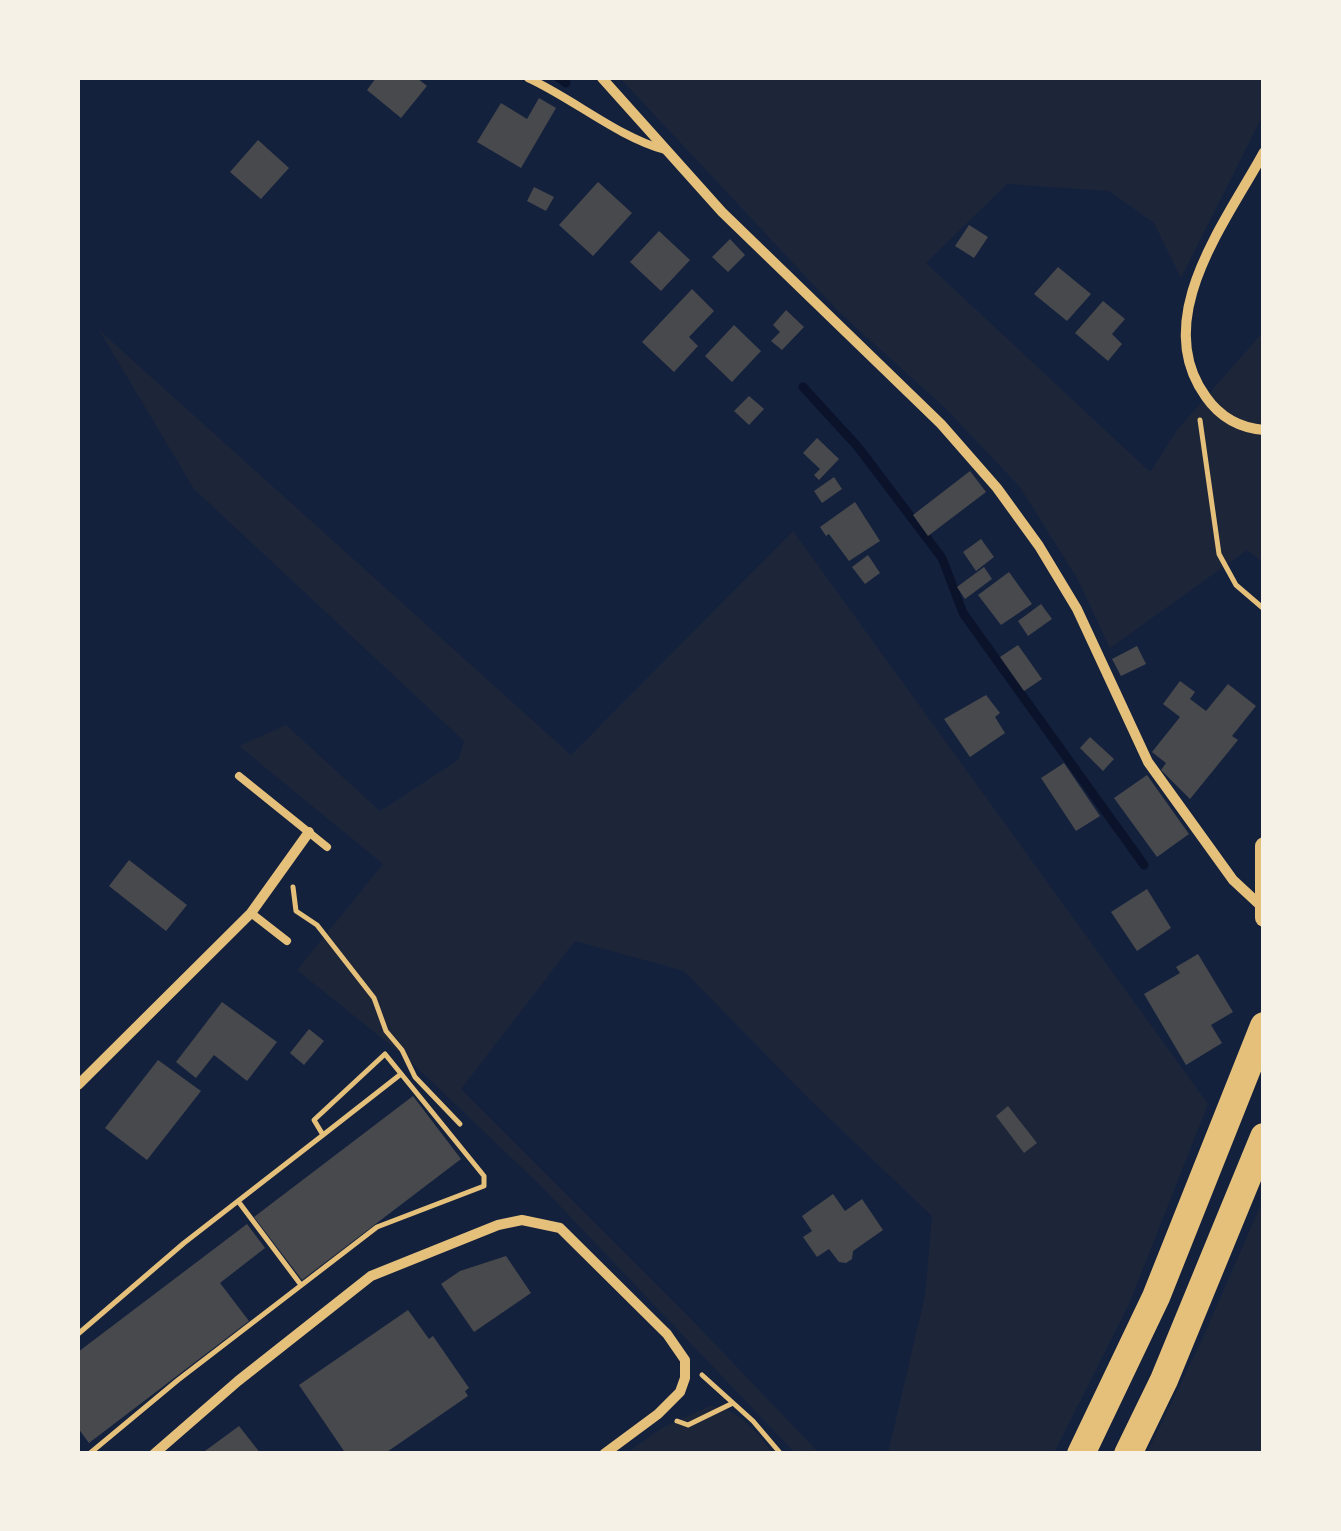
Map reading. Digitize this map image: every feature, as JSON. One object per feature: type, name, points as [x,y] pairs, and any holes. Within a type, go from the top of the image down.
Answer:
[{"type":"highway","points":[[1081,1454],[1127,1362],[1264,1026]]},
{"type":"highway","points":[[1128,1454],[1164,1380],[1264,1137]]},
{"type":"street","points":[[602,78],[752,244],[958,442],[998,488],[1077,609],[1148,762],[1233,880],[1262,912]]},
{"type":"street","points":[[1264,152],[1208,254],[1187,309],[1184,336],[1194,382],[1210,403],[1229,420],[1264,430]]},
{"type":"street","points":[[78,1084],[252,913],[309,832]]},
{"type":"street","points":[[1262,912],[1264,846]]},
{"type":"street","points":[[154,1454],[370,1276],[498,1225],[522,1220],[560,1228],[666,1334],[685,1360],[680,1392],[658,1414],[604,1454]]},
{"type":"lane","points":[[528,78],[632,137],[667,150]]},
{"type":"lane","points":[[239,776],[327,847]]},
{"type":"lane","points":[[252,913],[287,941]]},
{"type":"path","points":[[1194,382],[1219,554],[1236,585],[1264,609]]},
{"type":"path","points":[[282,874],[294,891],[296,910],[317,925],[374,998],[386,1032],[402,1050],[415,1077],[460,1124]]},
{"type":"path","points":[[89,1454],[377,1228],[484,1186],[484,1176],[385,1054],[314,1120],[323,1135]]},
{"type":"path","points":[[78,1334],[402,1074]]},
{"type":"path","points":[[238,1202],[302,1285]]},
{"type":"path","points":[[685,1360],[733,1403],[780,1454]]},
{"type":"path","points":[[675,1419],[688,1425],[733,1403]]},
{"type":"shaded area","points":[[620,78],[1263,78],[1263,115],[1181,278],[1154,223],[1109,191],[1007,184],[926,263],[1150,472],[1178,429],[1263,332],[1263,563],[1247,550],[1110,648],[1077,578],[1020,487],[945,408],[838,311]]},
{"type":"shaded area","points":[[99,330],[571,755],[793,531],[1208,1104],[1129,1304],[1054,1453],[888,1453],[925,1296],[932,1216],[810,1100],[684,971],[575,941],[461,1089],[819,1453],[795,1453],[543,1188],[409,1060],[297,970],[383,864],[239,746],[286,725],[380,811],[458,760],[464,741],[194,489]]},
{"type":"shaded area","points":[[1263,1200],[1263,1453],[1147,1453],[1200,1344]]},
{"type":"shaded area","points":[[710,1406],[738,1416],[773,1453],[625,1454],[662,1428]]},
{"type":"building","points":[[376,78],[417,78],[427,86],[401,118],[367,90]]},
{"type":"building","points":[[539,98],[556,108],[521,168],[477,142],[501,103],[527,119]]},
{"type":"building","points":[[258,140],[289,168],[261,199],[230,172]]},
{"type":"building","points":[[598,182],[632,213],[593,256],[559,225]]},
{"type":"building","points":[[534,187],[554,197],[546,211],[527,201]]},
{"type":"building","points":[[969,225],[988,237],[974,258],[955,246]]},
{"type":"building","points":[[659,231],[690,260],[661,291],[630,262]]},
{"type":"building","points":[[730,239],[745,255],[728,272],[712,257]]},
{"type":"building","points":[[1058,267],[1091,294],[1067,321],[1034,294]]},
{"type":"building","points":[[692,289],[714,311],[689,337],[698,346],[674,372],[642,342]]},
{"type":"building","points":[[1103,301],[1125,319],[1112,334],[1122,344],[1108,361],[1075,333]]},
{"type":"building","points":[[786,310],[804,327],[782,350],[771,341],[780,332],[773,325]]},
{"type":"building","points":[[734,325],[761,351],[732,382],[705,356]]},
{"type":"building","points":[[749,396],[764,409],[749,425],[734,411]]},
{"type":"building","points":[[817,438],[839,459],[819,480],[814,475],[820,469],[803,453]]},
{"type":"building","points":[[970,471],[986,492],[928,536],[913,515]]},
{"type":"building","points":[[834,477],[842,489],[822,503],[814,491]]},
{"type":"building","points":[[855,502],[880,541],[849,561],[820,527]]},
{"type":"building","points":[[981,539],[994,557],[976,571],[963,552]]},
{"type":"building","points":[[868,555],[880,573],[865,584],[852,567]]},
{"type":"building","points":[[984,567],[992,579],[965,599],[957,587]]},
{"type":"building","points":[[1009,572],[1032,604],[1001,625],[978,595]]},
{"type":"building","points":[[1041,604],[1052,619],[1028,636],[1018,621]]},
{"type":"building","points":[[1018,645],[1042,679],[1024,691],[1000,657]]},
{"type":"building","points":[[1137,646],[1146,664],[1121,676],[1112,659]]},
{"type":"building","points":[[1180,681],[1195,692],[1190,699],[1206,711],[1228,684],[1256,706],[1232,736],[1238,740],[1190,799],[1161,770],[1166,763],[1152,752],[1180,717],[1163,704]]},
{"type":"building","points":[[986,695],[1000,713],[995,717],[1005,733],[970,757],[944,719]]},
{"type":"building","points":[[1090,737],[1114,759],[1103,771],[1080,748]]},
{"type":"building","points":[[1064,763],[1100,816],[1076,831],[1041,778]]},
{"type":"building","points":[[1147,775],[1189,834],[1157,857],[1114,798]]},
{"type":"building","points":[[129,860],[187,905],[166,931],[109,886]]},
{"type":"building","points":[[1147,889],[1171,928],[1137,951],[1111,912]]},
{"type":"building","points":[[1198,954],[1233,1012],[1211,1025],[1222,1043],[1186,1065],[1144,994],[1180,973],[1176,967]]},
{"type":"building","points":[[222,1002],[277,1042],[247,1081],[214,1055],[196,1078],[176,1062]]},
{"type":"building","points":[[309,1029],[324,1041],[304,1065],[290,1053]]},
{"type":"building","points":[[158,1060],[201,1091],[147,1160],[105,1128]]},
{"type":"building","points":[[413,1096],[461,1159],[302,1280],[254,1217]]},
{"type":"building","points":[[1008,1106],[1037,1143],[1024,1153],[996,1116]]},
{"type":"building","points":[[833,1194],[845,1211],[862,1199],[883,1230],[853,1251],[852,1259],[846,1263],[839,1262],[829,1249],[817,1257],[803,1237],[812,1231],[802,1216]]},
{"type":"building","points":[[247,1224],[265,1248],[220,1283],[249,1321],[89,1443],[78,1428],[78,1352]]},
{"type":"building","points":[[506,1256],[531,1293],[474,1332],[441,1284],[460,1271]]},
{"type":"building","points":[[408,1310],[429,1339],[433,1336],[469,1388],[465,1391],[468,1396],[384,1454],[346,1454],[299,1385]]},
{"type":"building","points":[[239,1426],[261,1454],[205,1451]]},
{"type":"waterway","points":[[559,78],[566,83]]},
{"type":"waterway","points":[[803,387],[858,447],[942,558],[963,613],[1144,865]]}]
